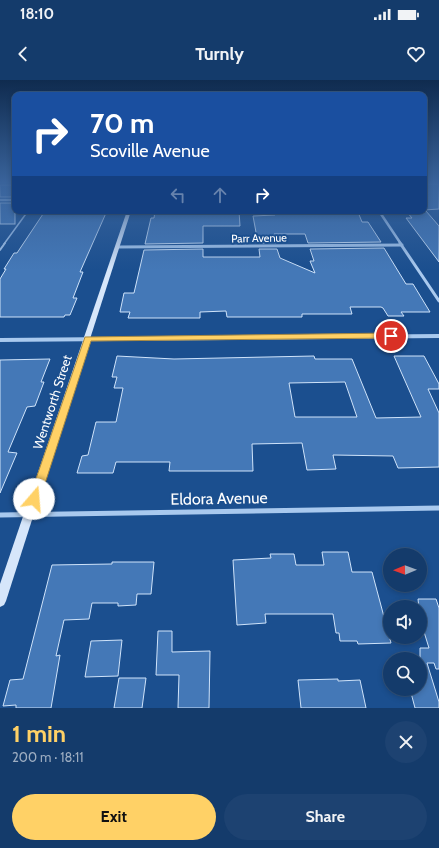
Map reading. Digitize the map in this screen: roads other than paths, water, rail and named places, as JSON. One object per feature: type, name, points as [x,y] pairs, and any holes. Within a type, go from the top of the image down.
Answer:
[{"type":"street","name":"Wentworth Street","points":[[0,601],[127,214]]},
{"type":"street","points":[[381,214],[439,301]]},
{"type":"street","name":"Parr Avenue","points":[[117,247],[402,245]]},
{"type":"street","points":[[0,340],[87,338],[439,336]]},
{"type":"street","name":"Eldora Avenue","points":[[0,515],[439,508]]},
{"type":"lane","points":[[0,250],[26,214]]}]
